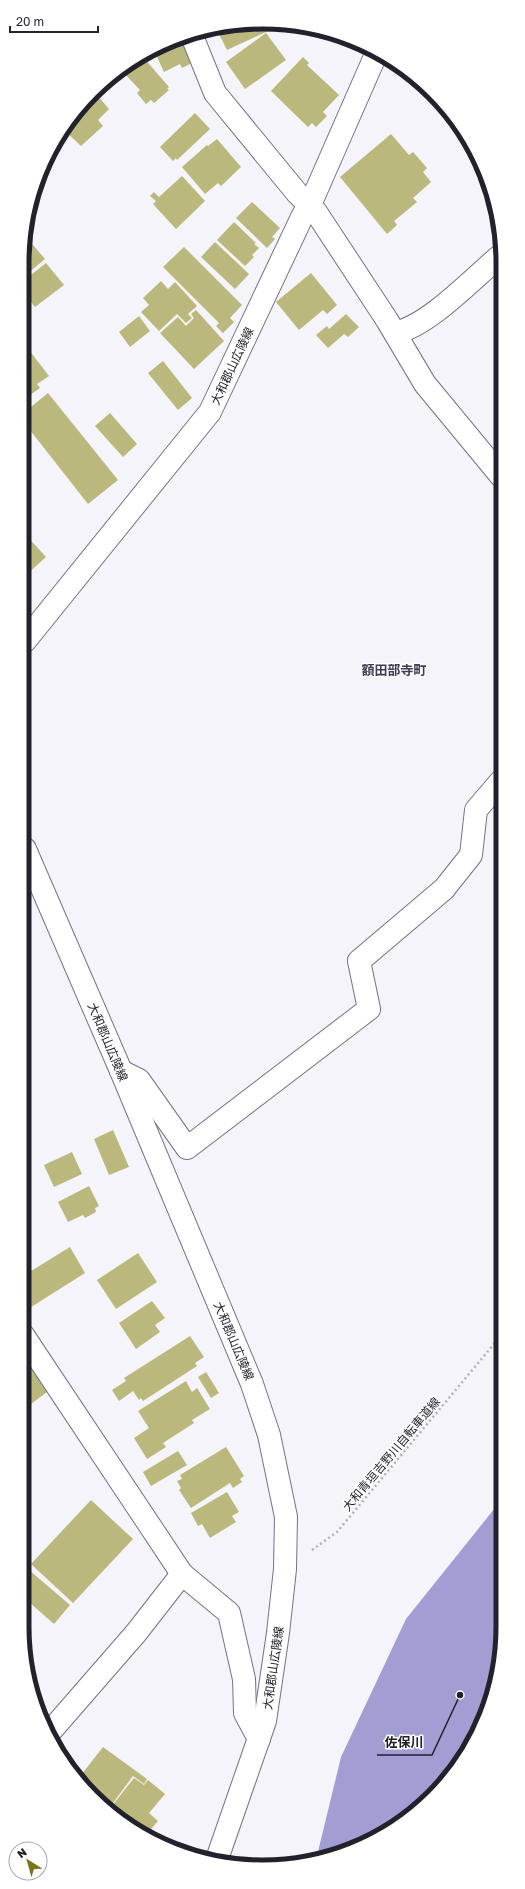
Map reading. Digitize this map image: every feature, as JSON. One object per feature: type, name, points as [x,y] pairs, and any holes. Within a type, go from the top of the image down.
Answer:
[{"type":"street","points":[[193,39],[215,93],[297,193],[316,212],[425,384],[496,471]]},
{"type":"street","name":"大和郡山広陵線","points":[[29,635],[210,412],[308,204],[313,198],[375,58]]},
{"type":"street","points":[[394,333],[404,331],[439,308],[496,259]]},
{"type":"street","points":[[121,1071],[139,1080],[187,1148],[369,1009],[359,961],[444,889],[458,872],[471,855],[476,810],[496,787]]},
{"type":"street","name":"大和郡山広陵線","points":[[29,861],[121,1071],[252,1384],[269,1435],[286,1517],[285,1569],[266,1720],[218,1856]]},
{"type":"street","points":[[29,1344],[182,1574],[229,1613],[244,1679],[245,1713],[259,1739]]},
{"type":"street","points":[[53,1729],[136,1633],[182,1574]]},
{"type":"path","name":"大和青垣吉野川自転車道線","points":[[285,1569],[337,1532],[496,1342]]},
{"type":"shaded area","points":[[496,1507],[496,1642],[492,1672],[484,1702],[472,1730],[448,1769],[428,1792],[405,1812],[366,1836],[338,1848],[318,1853],[341,1757],[406,1619]]},
{"type":"building","points":[[247,29],[264,29],[266,32],[227,50],[218,33]]},
{"type":"building","points":[[266,33],[286,60],[245,89],[226,62]]},
{"type":"building","points":[[191,40],[200,59],[182,68],[180,64],[164,72],[156,55]]},
{"type":"building","points":[[303,57],[309,63],[307,65],[339,95],[323,112],[327,116],[316,127],[312,123],[308,127],[271,91]]},
{"type":"building","points":[[146,60],[169,87],[167,89],[169,90],[154,103],[151,100],[146,104],[137,93],[140,90],[125,74]]},
{"type":"building","points":[[98,96],[109,109],[98,120],[103,126],[81,146],[68,133],[77,120]]},
{"type":"building","points":[[195,113],[210,129],[177,160],[176,158],[173,161],[160,147]]},
{"type":"building","points":[[391,134],[409,155],[413,152],[427,168],[423,172],[431,182],[413,198],[417,202],[394,221],[397,225],[387,234],[340,177]]},
{"type":"building","points":[[217,139],[241,167],[221,186],[218,183],[205,194],[182,167],[207,145],[208,146]]},
{"type":"building","points":[[182,176],[205,201],[176,229],[153,204],[156,201],[150,196],[154,192],[159,197]]},
{"type":"building","points":[[252,202],[280,228],[272,237],[275,239],[267,248],[236,218]]},
{"type":"building","points":[[234,222],[256,243],[254,244],[259,248],[252,255],[254,257],[245,266],[217,240]]},
{"type":"building","points":[[30,241],[45,259],[29,272]]},
{"type":"building","points":[[215,242],[249,274],[235,289],[201,257]]},
{"type":"building","points":[[184,247],[242,305],[230,318],[234,322],[223,333],[216,326],[219,323],[163,267]]},
{"type":"building","points":[[46,263],[64,285],[35,307],[29,300],[29,277]]},
{"type":"building","points":[[311,273],[337,305],[327,314],[323,310],[299,330],[276,302]]},
{"type":"building","points":[[161,281],[168,289],[175,282],[197,306],[188,314],[192,318],[186,323],[177,314],[159,331],[141,312],[149,305],[143,298]]},
{"type":"building","points":[[196,310],[224,341],[194,369],[160,333],[178,317],[186,326],[194,318],[191,314]]},
{"type":"building","points":[[346,314],[359,327],[348,337],[344,334],[328,348],[316,335],[327,326],[329,329]]},
{"type":"building","points":[[139,316],[150,331],[130,347],[119,332]]},
{"type":"building","points":[[29,350],[49,376],[37,384],[40,388],[29,396]]},
{"type":"building","points":[[163,361],[192,398],[178,410],[148,373]]},
{"type":"building","points":[[48,393],[118,480],[88,504],[29,429],[29,409]]},
{"type":"building","points":[[110,413],[137,444],[123,457],[95,426]]},
{"type":"building","points":[[29,538],[46,557],[29,572]]},
{"type":"building","points":[[113,1130],[129,1167],[109,1175],[94,1139]]},
{"type":"building","points":[[72,1152],[82,1174],[54,1187],[44,1165]]},
{"type":"building","points":[[89,1186],[99,1206],[95,1208],[96,1212],[85,1218],[83,1215],[68,1222],[58,1202]]},
{"type":"building","points":[[70,1247],[85,1273],[29,1308],[29,1272]]},
{"type":"building","points":[[138,1253],[157,1282],[116,1309],[97,1280]]},
{"type":"building","points":[[152,1301],[165,1318],[155,1325],[160,1332],[136,1349],[119,1323]]},
{"type":"building","points":[[190,1336],[204,1357],[195,1363],[197,1366],[143,1401],[141,1398],[139,1400],[133,1391],[119,1401],[112,1390],[126,1381],[124,1378]]},
{"type":"building","points":[[29,1366],[47,1392],[31,1404],[29,1401]]},
{"type":"building","points":[[206,1372],[219,1393],[211,1398],[198,1377]]},
{"type":"building","points":[[186,1381],[192,1392],[197,1388],[210,1409],[192,1420],[194,1423],[163,1443],[166,1447],[147,1459],[134,1438],[149,1428],[138,1411]]},
{"type":"building","points":[[226,1447],[244,1476],[240,1479],[242,1482],[233,1488],[230,1483],[191,1508],[179,1490],[181,1488],[177,1481],[182,1479],[180,1475]]},
{"type":"building","points":[[178,1451],[187,1465],[151,1486],[143,1472]]},
{"type":"building","points":[[227,1492],[239,1512],[232,1516],[236,1522],[210,1538],[202,1524],[198,1526],[191,1513]]},
{"type":"building","points":[[91,1500],[133,1539],[73,1603],[31,1564]]},
{"type":"building","points":[[29,1570],[70,1605],[54,1624],[29,1602]]},
{"type":"building","points":[[103,1747],[147,1779],[144,1784],[133,1776],[112,1805],[97,1792],[82,1774]]},
{"type":"building","points":[[134,1778],[144,1785],[148,1780],[165,1794],[149,1813],[158,1821],[150,1831],[120,1812],[112,1805]]},
{"type":"place","name":"佐保川","points":[[460,1695]]},
{"type":"district","name":"額田部寺町","points":[[394,670]]}]
